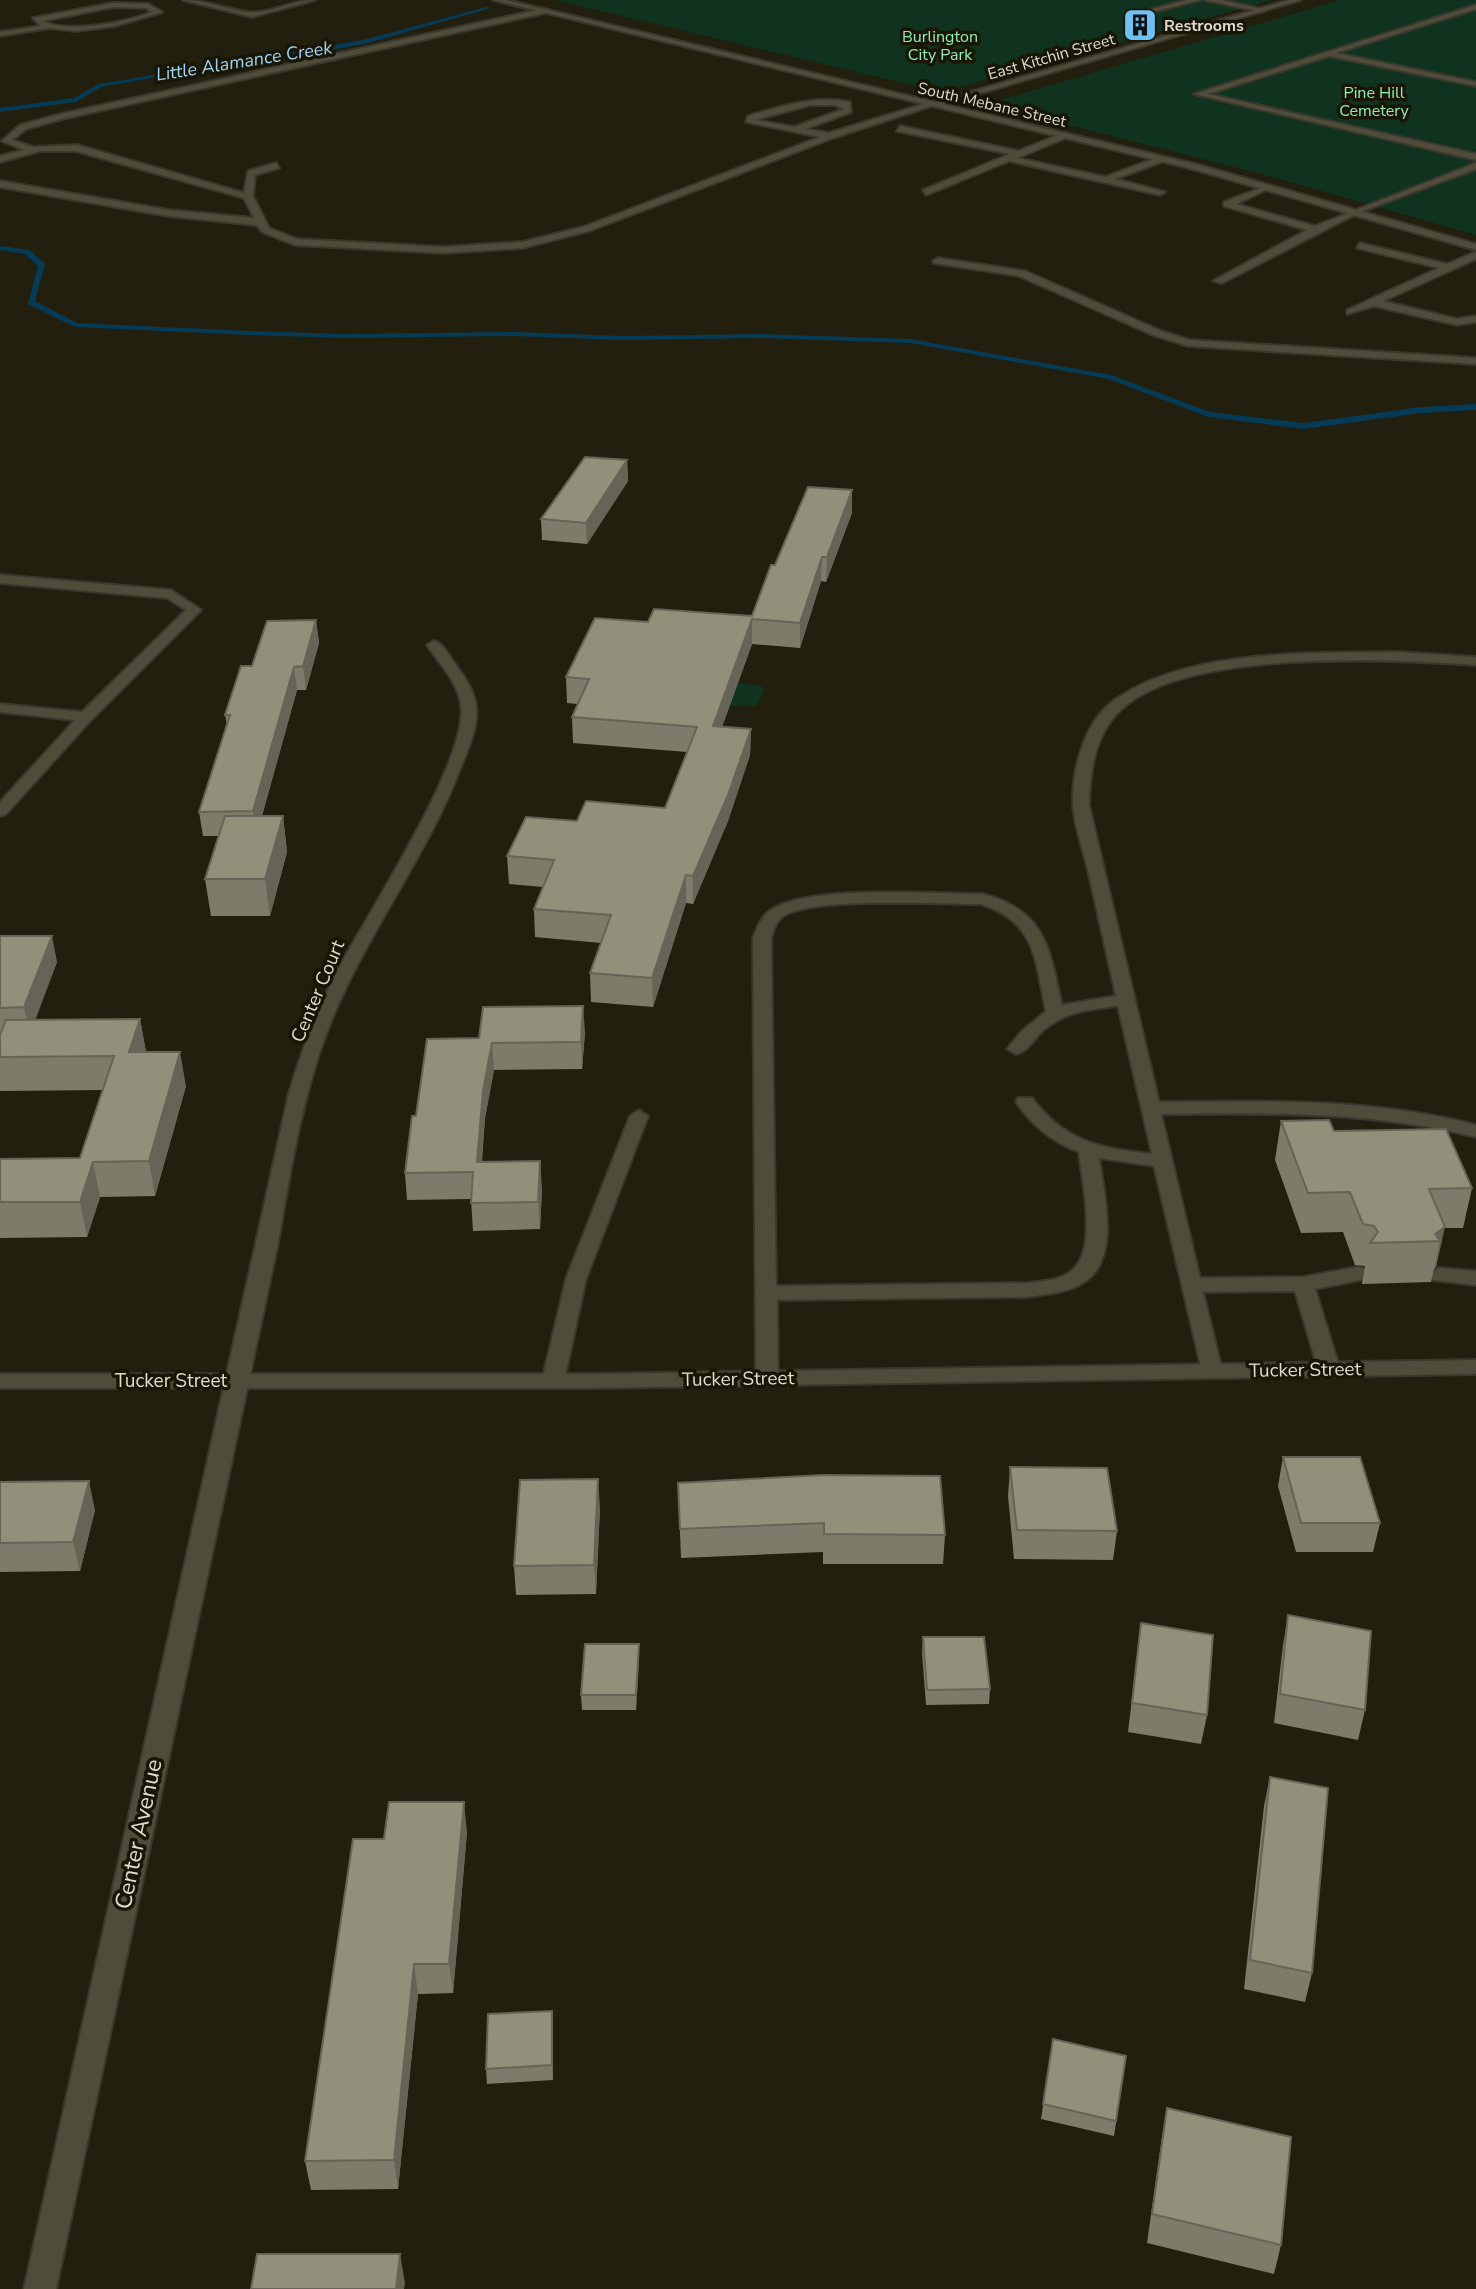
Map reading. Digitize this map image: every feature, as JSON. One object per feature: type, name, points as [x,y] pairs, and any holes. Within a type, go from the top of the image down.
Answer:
[{"type":"street","points":[[187,0],[252,15],[311,0]]},
{"type":"street","name":"South Mebane Street","points":[[498,0],[1161,159],[1476,247]]},
{"type":"street","points":[[1141,13],[1196,0]]},
{"type":"street","points":[[1209,0],[1262,10]]},
{"type":"street","name":"East Kitchin Street","points":[[261,222],[265,230],[295,242],[443,250],[522,245],[586,229],[830,136],[1297,0]]},
{"type":"street","points":[[0,34],[45,28],[82,28],[158,12],[148,6],[113,5],[39,18],[38,24],[45,28]]},
{"type":"street","points":[[33,150],[6,141],[23,127],[61,117],[542,11]]},
{"type":"street","points":[[1327,54],[1476,84]]},
{"type":"street","points":[[825,99],[847,104],[848,110],[792,131],[750,122],[751,118],[806,101],[825,99]]},
{"type":"street","points":[[900,129],[1022,154]]},
{"type":"street","points":[[926,192],[1065,135]]},
{"type":"street","points":[[0,159],[33,150],[77,148],[248,196]]},
{"type":"street","points":[[1011,159],[1160,192]]},
{"type":"street","points":[[1105,180],[1161,159]]},
{"type":"street","points":[[261,222],[248,196],[251,173],[276,166]]},
{"type":"street","points":[[1218,281],[1316,229],[1476,166]]},
{"type":"street","points":[[0,184],[168,213],[261,222]]},
{"type":"street","points":[[1265,187],[1227,204],[1228,207],[1316,229]]},
{"type":"street","points":[[1360,246],[1446,267]]},
{"type":"street","points":[[1351,312],[1476,255]]},
{"type":"street","points":[[938,261],[1021,272],[1157,334],[1188,343],[1476,361]]},
{"type":"street","points":[[1371,302],[1457,322],[1476,319]]},
{"type":"street","points":[[0,579],[170,594],[194,610],[86,718],[0,811]]},
{"type":"street","name":"Center Court","points":[[236,1380],[268,1243],[292,1111],[327,1009],[363,938],[422,839],[458,758],[470,712],[461,685],[434,645]]},
{"type":"street","points":[[1211,1370],[1081,805],[1082,768],[1096,730],[1121,702],[1164,681],[1242,665],[1361,657],[1432,657],[1476,661]]},
{"type":"street","points":[[0,708],[86,718]]},
{"type":"street","points":[[766,1377],[762,938],[768,922],[778,912],[810,900],[982,899],[1000,903],[1016,909],[1034,930],[1055,1013]]},
{"type":"street","points":[[1016,1049],[1042,1019],[1055,1013],[1090,1003],[1126,1000]]},
{"type":"street","points":[[1025,1102],[1037,1121],[1059,1139],[1088,1149],[1163,1161]]},
{"type":"street","points":[[1150,1108],[1386,1111],[1432,1118],[1476,1131]]},
{"type":"street","points":[[552,1381],[576,1279],[639,1116]]},
{"type":"street","points":[[765,1293],[1028,1290],[1062,1284],[1083,1273],[1092,1259],[1096,1241],[1088,1149]]},
{"type":"street","points":[[1191,1285],[1303,1284],[1358,1274]]},
{"type":"street","points":[[1439,1275],[1476,1278]]},
{"type":"street","points":[[1303,1284],[1329,1369]]},
{"type":"street","name":"Tucker Street","points":[[0,1381],[552,1381],[1476,1367]]},
{"type":"street","name":"Center Avenue","points":[[40,2289],[236,1380]]},
{"type":"lane","points":[[1476,6],[1198,94],[1476,157]]},
{"type":"lane","points":[[1452,14],[1476,18]]},
{"type":"lane","points":[[792,131],[830,136]]},
{"type":"green space","name":"Burlington City Park","points":[[555,0],[1272,0],[941,92]]},
{"type":"green space","name":"Pine Hill Cemetery","points":[[1341,0],[1476,0],[1476,235],[1273,177],[987,104]]},
{"type":"green space","points":[[732,682],[761,686],[764,689],[757,706],[727,706]]},
{"type":"building","points":[[585,457],[627,460],[586,523],[541,519]]},
{"type":"building","points":[[808,487],[852,490],[827,557],[822,557],[800,623],[752,619],[713,726],[751,729],[728,795],[693,876],[686,875],[652,978],[590,973],[611,915],[534,909],[554,860],[507,856],[526,817],[577,821],[586,801],[665,808],[697,727],[572,717],[589,679],[566,677],[595,618],[648,622],[654,609],[752,616],[771,565],[775,565]]},
{"type":"building","points":[[316,620],[303,666],[294,667],[253,811],[199,812],[230,715],[225,715],[241,666],[252,666],[267,621]]},
{"type":"building","points":[[225,816],[283,816],[265,879],[205,879]]},
{"type":"building","points":[[0,936],[52,936],[24,1007],[0,1008]]},
{"type":"building","points":[[583,1006],[581,1042],[492,1043],[483,1091],[477,1162],[540,1161],[538,1202],[471,1203],[473,1172],[405,1173],[412,1116],[416,1116],[427,1039],[479,1038],[483,1007]]},
{"type":"building","points":[[140,1019],[129,1052],[180,1052],[149,1161],[93,1162],[80,1202],[0,1202],[0,1159],[80,1158],[114,1056],[0,1057],[0,1035],[6,1020]]},
{"type":"building","points":[[1329,1120],[1334,1131],[1446,1129],[1472,1188],[1429,1189],[1445,1227],[1435,1234],[1440,1241],[1370,1243],[1378,1232],[1374,1226],[1363,1224],[1350,1192],[1308,1193],[1281,1121]]},
{"type":"building","points":[[1283,1457],[1360,1457],[1380,1523],[1301,1523]]},
{"type":"building","points":[[1010,1467],[1107,1468],[1117,1531],[1017,1530]]},
{"type":"building","points":[[823,1475],[940,1476],[945,1535],[824,1534],[824,1523],[680,1529],[678,1483]]},
{"type":"building","points":[[598,1479],[594,1565],[514,1566],[520,1480]]},
{"type":"building","points":[[89,1481],[73,1542],[0,1543],[0,1482]]},
{"type":"building","points":[[1288,1615],[1371,1631],[1365,1710],[1280,1694]]},
{"type":"building","points":[[1141,1623],[1213,1635],[1207,1715],[1132,1703]]},
{"type":"building","points":[[923,1637],[984,1637],[990,1689],[927,1690]]},
{"type":"building","points":[[585,1644],[639,1644],[636,1695],[581,1695]]},
{"type":"building","points":[[1270,1777],[1328,1788],[1312,1973],[1250,1960]]},
{"type":"building","points":[[389,1802],[464,1802],[449,1964],[414,1964],[394,2160],[305,2161],[353,1839],[384,1839]]},
{"type":"building","points":[[552,2011],[552,2065],[486,2069],[488,2014]]},
{"type":"building","points":[[1053,2039],[1126,2056],[1116,2121],[1043,2104]]},
{"type":"building","points":[[1167,2108],[1291,2137],[1281,2245],[1152,2214]]},
{"type":"building","points":[[257,2254],[400,2254],[396,2289],[251,2289]]},
{"type":"waterway","name":"Little Alamance Creek","points":[[0,110],[76,100],[99,86],[163,74],[234,65],[364,42],[488,8]]},
{"type":"waterway","points":[[0,248],[27,252],[42,266],[31,302],[75,325],[347,336],[762,336],[910,341],[1111,377],[1208,414],[1304,426],[1421,410],[1476,407]]},
{"type":"place","name":"Restrooms","points":[[1140,25]]}]
